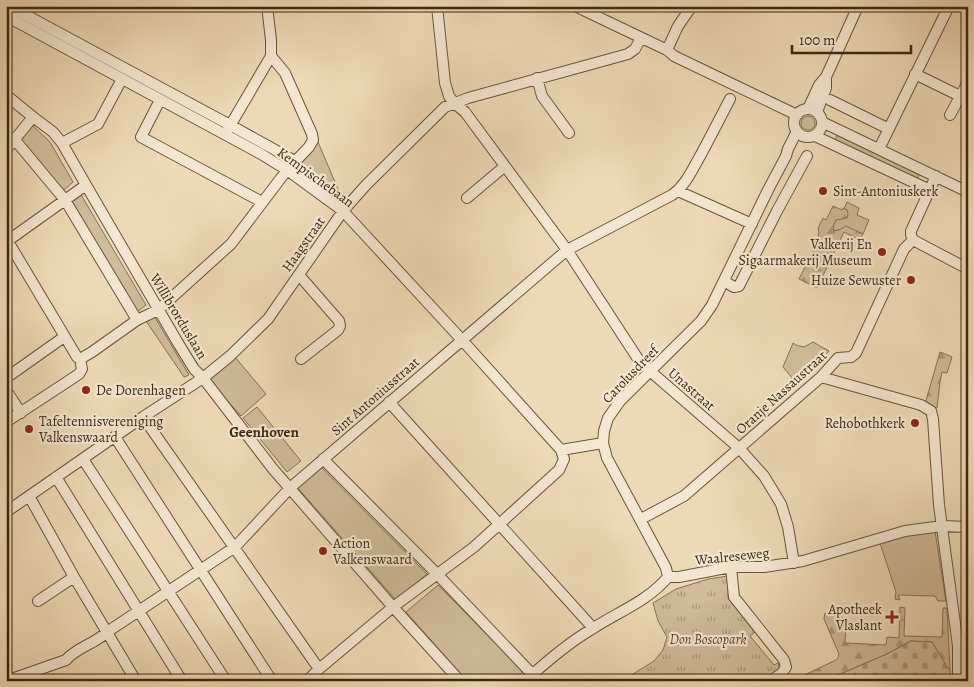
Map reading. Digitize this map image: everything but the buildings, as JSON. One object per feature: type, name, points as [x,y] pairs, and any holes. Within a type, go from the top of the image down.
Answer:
[{"type":"street","points":[[9,6],[228,130],[295,161]]},
{"type":"street","points":[[228,130],[271,56],[267,6]]},
{"type":"street","points":[[437,6],[445,84],[449,96],[454,103]]},
{"type":"street","points":[[575,6],[797,115]]},
{"type":"street","points":[[667,50],[678,26],[692,6]]},
{"type":"street","points":[[812,110],[826,88],[826,77],[858,6]]},
{"type":"street","points":[[879,149],[949,6]]},
{"type":"street","name":"Kempischebaan","points":[[6,16],[160,100],[228,130],[343,211],[561,450]]},
{"type":"street","name":"Haagstraat","points":[[6,512],[203,378],[230,356],[268,319],[343,211],[366,185],[445,107],[468,98],[628,54],[636,49],[641,38]]},
{"type":"street","points":[[80,359],[137,320],[158,310],[231,244],[287,170],[309,147],[313,140],[312,134],[285,73],[271,56]]},
{"type":"street","points":[[915,74],[960,96]]},
{"type":"street","points":[[538,78],[542,96],[569,134]]},
{"type":"street","points":[[62,143],[98,124],[122,79]]},
{"type":"street","points":[[950,115],[968,82]]},
{"type":"street","name":"Willibrorduslaan","points":[[6,95],[53,132],[62,143],[194,369],[203,378],[273,470],[460,681]]},
{"type":"street","name":"Sint Antoniusstraat","points":[[6,681],[66,660],[71,654],[101,638],[107,632],[235,547],[290,488],[567,250],[678,191],[690,175],[730,99]]},
{"type":"street","points":[[160,100],[141,137],[262,202]]},
{"type":"street","points":[[830,100],[889,129]]},
{"type":"street","name":"Unastraat","points":[[454,103],[465,112],[567,250],[640,362],[739,448],[764,476],[781,504],[788,527],[794,563]]},
{"type":"street","points":[[814,136],[821,130],[822,118],[812,110],[804,110],[797,115],[794,123],[800,134],[809,137],[814,136],[930,190]]},
{"type":"street","points":[[6,150],[33,117]]},
{"type":"street","points":[[822,122],[968,192]]},
{"type":"street","name":"Carolusdreef","points":[[603,443],[608,418],[620,401],[701,322],[712,305],[786,156],[800,134]]},
{"type":"street","points":[[15,140],[65,200],[137,320]]},
{"type":"street","points":[[724,281],[734,287],[739,286],[807,156]]},
{"type":"street","points":[[467,198],[505,166]]},
{"type":"street","name":"Oranje Nassaustraat","points":[[640,519],[679,500],[821,377],[838,358],[851,357],[856,353],[904,249],[913,240],[910,235],[911,231],[936,176]]},
{"type":"street","points":[[6,422],[79,374],[82,369],[80,359],[64,337],[7,240],[86,186]]},
{"type":"street","points":[[678,191],[752,224]]},
{"type":"street","points":[[763,202],[778,211]]},
{"type":"street","points":[[913,240],[968,269]]},
{"type":"street","points":[[300,275],[339,321],[340,326],[338,330],[301,359]]},
{"type":"street","points":[[6,378],[64,337]]},
{"type":"street","points":[[821,377],[921,405],[931,411],[942,526],[958,646],[958,681]]},
{"type":"street","points":[[6,390],[21,413]]},
{"type":"street","points":[[388,402],[593,628]]},
{"type":"street","points":[[144,417],[319,669]]},
{"type":"street","points":[[115,437],[272,681]]},
{"type":"street","points":[[307,681],[393,607],[437,574],[474,547],[559,470],[564,459],[561,450],[603,443],[607,458],[666,568],[668,577],[659,588],[635,605],[571,642],[529,678],[437,574],[323,459]]},
{"type":"street","points":[[83,459],[226,681]]},
{"type":"street","points":[[56,477],[182,681]]},
{"type":"street","points":[[29,496],[74,577],[136,681]]},
{"type":"street","name":"Waalreseweg","points":[[668,577],[679,577],[731,567],[764,567],[804,562],[905,531],[942,526],[968,527]]},
{"type":"street","points":[[731,567],[734,597],[784,660],[786,667],[782,673],[771,681]]},
{"type":"street","points":[[38,601],[74,577]]},
{"type":"green space","points":[[805,116],[811,116],[815,123],[811,130],[805,130],[801,126],[801,120]]},
{"type":"green space","points":[[32,125],[50,142],[73,182],[63,191],[21,140]]},
{"type":"green space","points":[[839,132],[921,171],[916,181],[834,142]]},
{"type":"green space","points":[[318,142],[343,201],[341,203],[295,171]]},
{"type":"green space","points":[[80,193],[146,305],[137,312],[70,200]]},
{"type":"green space","points":[[847,202],[859,208],[857,215],[869,220],[863,234],[846,227],[834,231],[833,227],[836,220],[847,210],[844,209]]},
{"type":"green space","points":[[833,206],[847,210],[848,214],[847,218],[836,220],[833,226],[834,231],[846,226],[863,234],[860,240],[844,232],[817,288],[799,279],[817,244],[819,245],[822,241],[818,236],[818,228],[823,218],[826,220]]},
{"type":"green space","points":[[153,314],[189,375],[184,377],[146,321]]},
{"type":"green space","points":[[813,342],[829,351],[797,384],[783,367],[793,343],[804,347]]},
{"type":"green space","points":[[940,352],[952,357],[947,373],[942,372],[937,408],[925,404]]},
{"type":"green space","points":[[235,357],[266,394],[241,416],[209,380]]},
{"type":"green space","points":[[257,407],[301,461],[287,472],[243,418]]},
{"type":"green space","points":[[319,465],[427,574],[396,600],[296,486]]},
{"type":"green space","points":[[935,531],[946,601],[938,601],[935,596],[898,595],[900,600],[895,599],[896,592],[880,543],[913,534]]},
{"type":"green space","name":"Don Boscopark","points":[[728,576],[728,598],[755,632],[750,636],[774,665],[778,663],[779,668],[765,681],[622,681],[654,661],[663,650],[667,637],[658,621],[653,603],[676,589],[708,579]]},
{"type":"green space","points":[[438,585],[520,668],[522,672],[513,681],[467,681],[406,612]]},
{"type":"green space","points":[[900,607],[905,608],[904,636],[942,637],[943,608],[947,608],[950,670],[932,642],[911,641],[887,654],[824,681],[792,681],[838,658],[839,654],[824,619],[825,613],[842,617],[846,623],[845,643],[886,645],[887,637],[899,638]]},
{"type":"green space","points":[[911,641],[932,642],[950,670],[951,681],[824,681],[887,654]]},
{"type":"place","name":"Sint-Antoniuskerk","points":[[823,191]]},
{"type":"place","name":"Valkerij En Sigaarmakerij Museum","points":[[882,252]]},
{"type":"place","name":"Huize Sewuster","points":[[911,280]]},
{"type":"place","name":"De Dorenhagen","points":[[86,390]]},
{"type":"place","name":"Rehobothkerk","points":[[915,423]]},
{"type":"place","name":"Tafeltennisvereniging Valkenswaard","points":[[29,429]]},
{"type":"place","name":"Action Valkenswaard","points":[[323,551]]},
{"type":"place","name":"Apotheek Vlaslant","points":[[892,617]]},
{"type":"district","name":"Geenhoven","points":[[264,432]]}]
